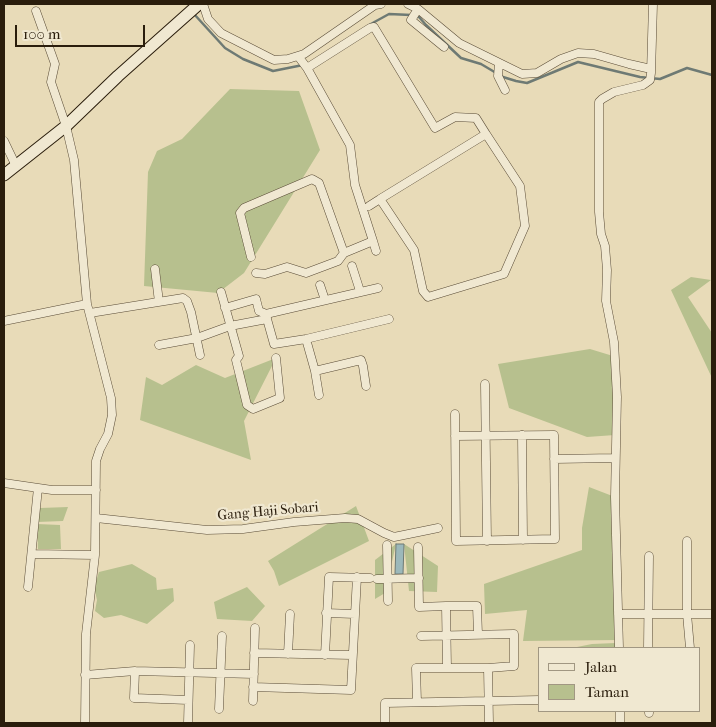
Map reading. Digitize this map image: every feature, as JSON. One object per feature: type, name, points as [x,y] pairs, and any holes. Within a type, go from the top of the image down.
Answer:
[{"type":"main road","points":[[4,175],[66,126],[118,76],[199,5]]},
{"type":"street","points":[[199,5],[222,33],[274,60],[299,57],[376,5],[381,4]]},
{"type":"street","points":[[408,4],[444,47]]},
{"type":"street","points":[[619,647],[614,342],[606,301],[606,246],[601,234],[599,212],[599,102],[614,92],[643,85],[651,74],[653,4]]},
{"type":"street","points":[[36,12],[54,60],[55,64],[51,82],[66,126],[74,160],[87,304],[110,391],[112,415],[108,434],[96,461],[94,555],[86,634],[85,723]]},
{"type":"street","points":[[415,13],[499,69],[528,75],[537,73],[560,59],[578,53],[594,54],[630,64],[651,74]]},
{"type":"street","points":[[307,68],[374,27],[435,128],[455,117],[476,118],[520,186],[524,226],[504,274],[428,297],[423,291],[414,250],[380,199]]},
{"type":"street","points":[[299,57],[350,145],[355,185],[376,251]]},
{"type":"street","points":[[499,69],[504,90]]},
{"type":"street","points":[[369,206],[486,134]]},
{"type":"street","points":[[4,140],[16,166]]},
{"type":"street","points":[[251,258],[240,213],[244,208],[312,179],[319,183],[344,253]]},
{"type":"street","points":[[256,273],[266,274],[287,267],[306,274],[338,261],[344,253],[373,241]]},
{"type":"street","points":[[352,266],[360,291]]},
{"type":"street","points":[[155,269],[160,302]]},
{"type":"street","points":[[320,285],[325,300]]},
{"type":"street","points":[[159,345],[196,338],[230,326],[360,291],[378,288]]},
{"type":"street","points":[[221,292],[225,308],[230,326],[239,356],[236,360],[247,405],[254,409],[280,398],[276,355],[267,317],[259,311],[256,299],[225,308]]},
{"type":"street","points":[[90,313],[183,298],[191,312],[200,355]]},
{"type":"street","points":[[4,321],[87,304]]},
{"type":"street","points":[[274,344],[306,339],[389,319]]},
{"type":"street","points":[[306,339],[315,371],[319,395]]},
{"type":"street","points":[[315,371],[361,360],[366,386]]},
{"type":"street","points":[[485,384],[487,541]]},
{"type":"street","points":[[455,414],[455,436],[456,541],[555,540],[554,434],[455,436]]},
{"type":"street","points":[[522,435],[523,540]]},
{"type":"street","points":[[554,459],[615,458]]},
{"type":"street","points":[[4,483],[38,488],[96,490]]},
{"type":"street","points":[[28,587],[38,488]]},
{"type":"street","name":"Gang Haji Sobari","points":[[96,518],[207,530],[243,529],[345,518],[358,519],[394,537],[438,528]]},
{"type":"street","points":[[687,541],[687,614],[690,647]]},
{"type":"street","points":[[387,545],[388,601]]},
{"type":"street","points":[[418,547],[419,607],[477,606],[478,635]]},
{"type":"street","points":[[32,554],[94,555]]},
{"type":"street","points":[[648,647],[649,556]]},
{"type":"street","points":[[325,655],[329,577],[419,578]]},
{"type":"street","points":[[253,687],[351,690],[357,577]]},
{"type":"street","points":[[446,606],[447,668]]},
{"type":"street","points":[[326,613],[355,614]]},
{"type":"street","points":[[288,654],[290,614]]},
{"type":"street","points":[[618,614],[712,614]]},
{"type":"street","points":[[253,701],[255,628]]},
{"type":"street","points":[[417,702],[416,668],[514,666],[514,634],[421,636]]},
{"type":"street","points":[[219,709],[222,636]]},
{"type":"street","points":[[188,723],[190,645]]},
{"type":"street","points":[[254,653],[352,655]]},
{"type":"street","points":[[488,668],[488,723]]},
{"type":"street","points":[[85,674],[135,671],[254,674]]},
{"type":"street","points":[[135,671],[134,698],[188,700]]},
{"type":"street","points":[[385,723],[385,703],[538,700]]},
{"type":"green space","points":[[230,89],[299,91],[320,150],[244,273],[218,293],[144,286],[148,172],[157,151],[182,139]]},
{"type":"green space","points":[[691,277],[711,280],[688,297],[712,333],[712,378],[671,290]]},
{"type":"green space","points":[[590,349],[613,356],[615,435],[587,437],[509,408],[498,364]]},
{"type":"green space","points":[[276,358],[244,421],[251,460],[140,420],[146,377],[162,385],[196,365],[225,378]]},
{"type":"green space","points":[[589,487],[615,497],[619,640],[523,641],[527,610],[485,614],[484,584],[582,550],[582,528]]},
{"type":"green space","points":[[356,506],[369,541],[279,586],[268,561]]},
{"type":"green space","points":[[68,507],[63,521],[37,522],[40,508]]},
{"type":"green space","points":[[37,524],[60,525],[61,549],[38,549]]},
{"type":"green space","points":[[396,544],[385,593],[375,599],[375,560]]},
{"type":"green space","points":[[404,544],[438,566],[437,592],[409,591]]},
{"type":"green space","points":[[132,564],[156,578],[157,590],[173,588],[174,601],[147,624],[121,615],[104,618],[95,611],[97,600],[94,587],[99,572]]},
{"type":"green space","points":[[247,587],[265,606],[252,621],[217,619],[214,602]]},
{"type":"green space","points":[[616,643],[616,647],[577,647]]},
{"type":"water","points":[[396,544],[404,544],[403,574],[395,574]]},
{"type":"waterway","points":[[194,14],[225,48],[243,59],[273,71],[303,65]]},
{"type":"waterway","points":[[369,25],[389,14],[411,15]]},
{"type":"waterway","points":[[416,16],[461,58],[481,64],[503,77],[516,81],[527,83],[578,62],[640,77],[660,79],[687,68],[712,75]]}]
